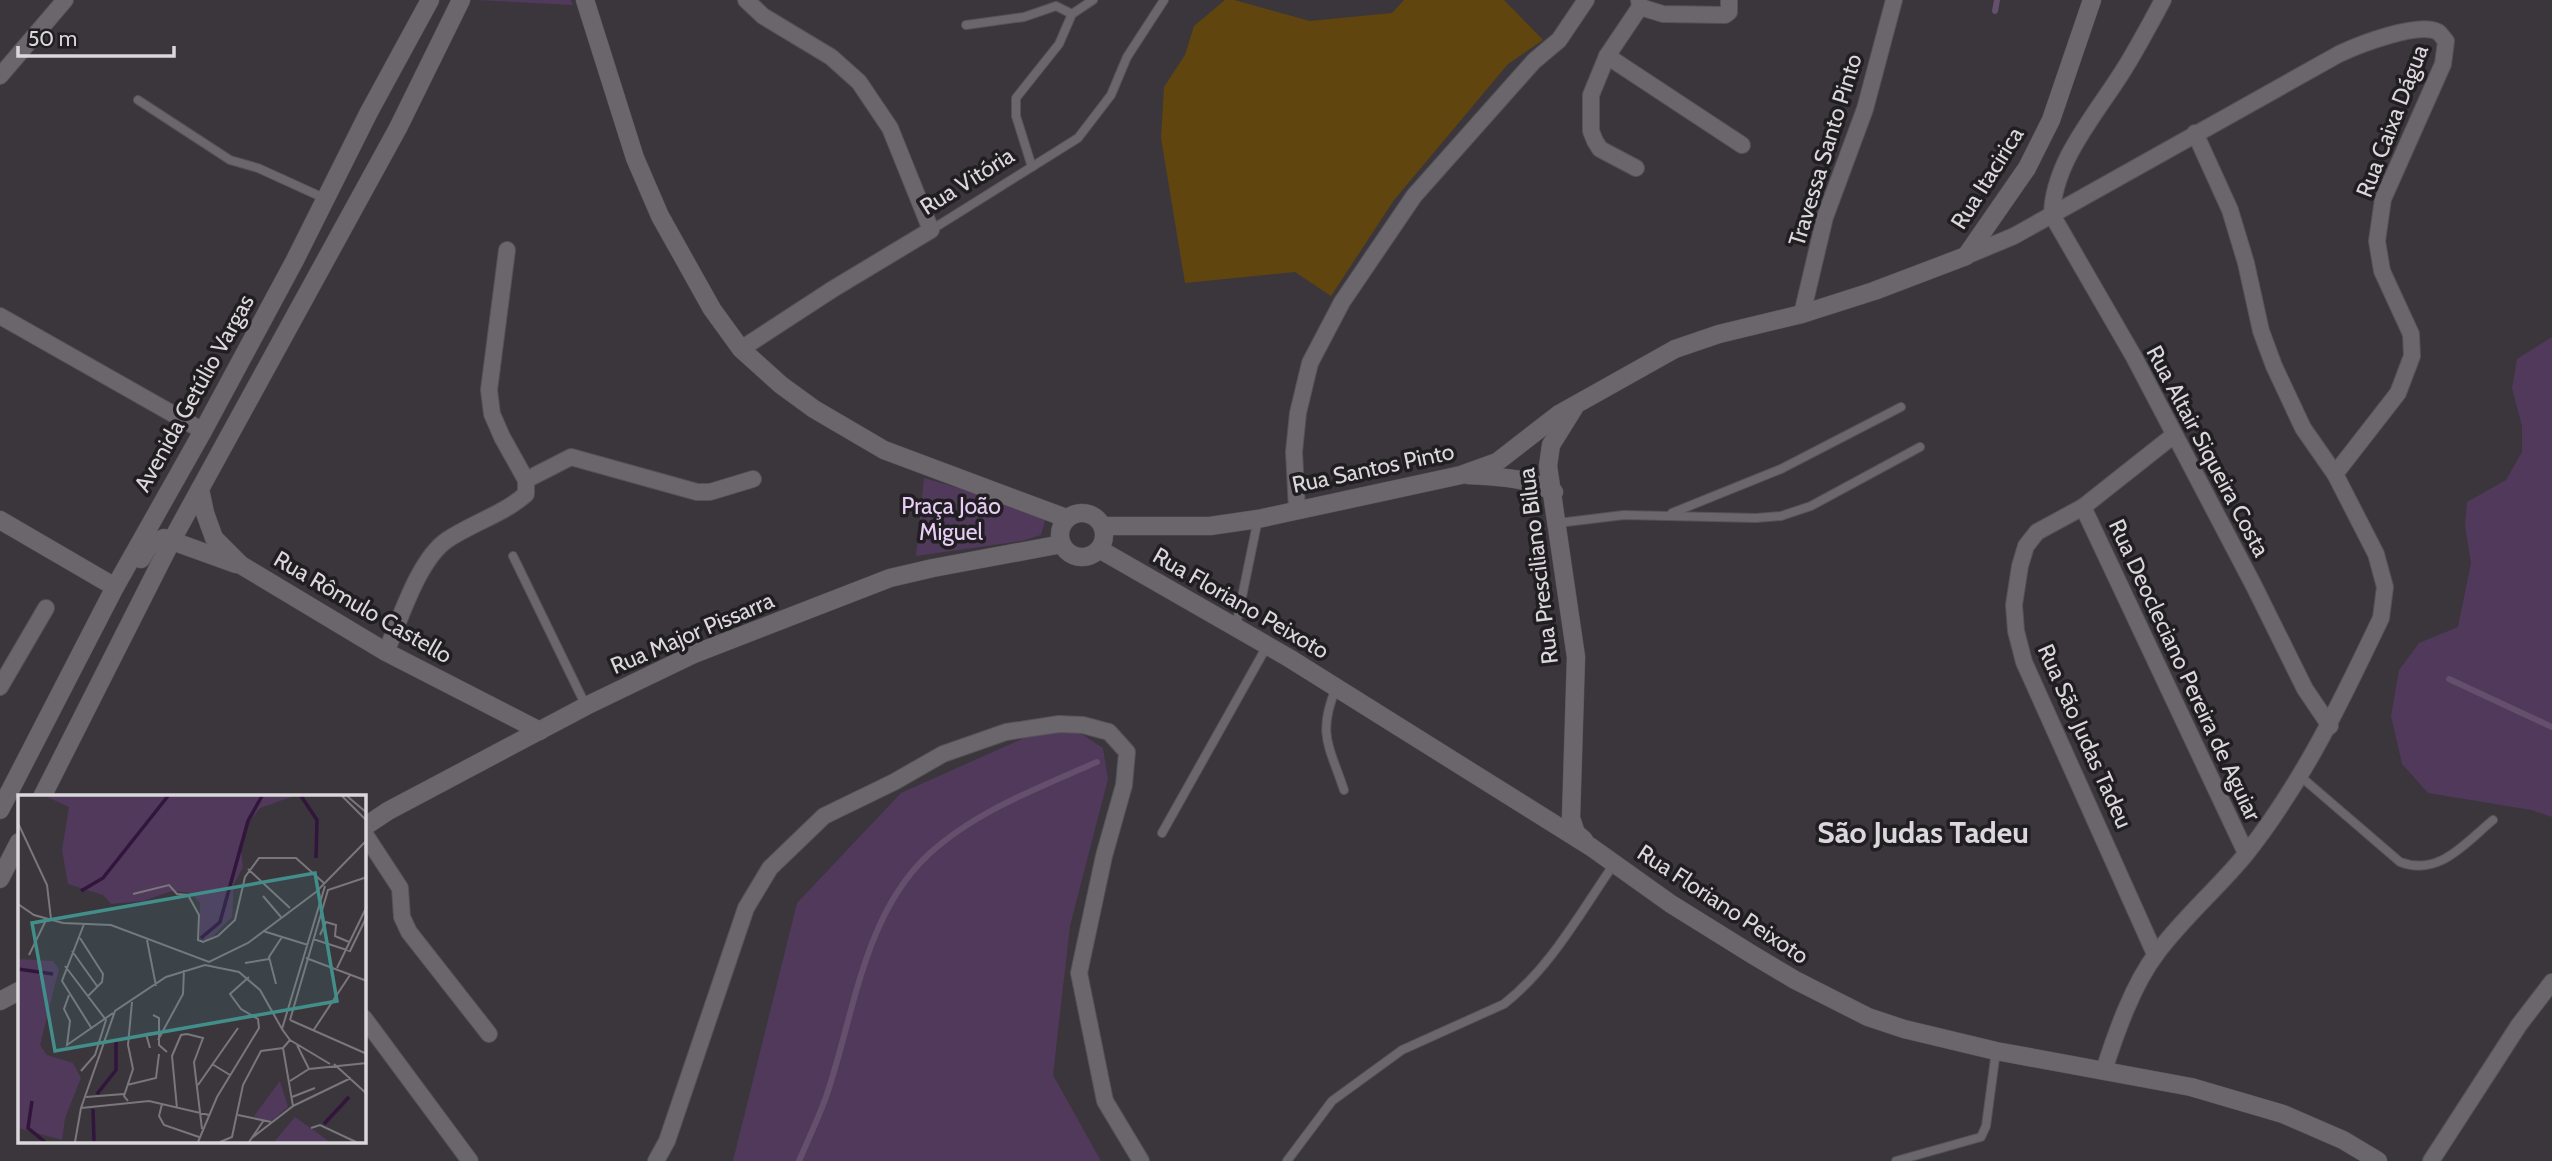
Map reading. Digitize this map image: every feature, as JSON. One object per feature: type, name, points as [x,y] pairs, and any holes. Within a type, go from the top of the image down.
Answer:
[{"type":"street","points":[[0,76],[65,0]]},
{"type":"street","name":"Avenida Getúlio Vargas","points":[[0,810],[115,587],[203,431],[430,0]]},
{"type":"street","points":[[43,795],[172,540],[398,128],[461,0]]},
{"type":"street","points":[[585,0],[635,158],[660,216],[712,309],[741,349],[814,410],[884,450],[1066,518]]},
{"type":"street","points":[[746,0],[763,16],[831,57],[859,82],[890,128],[931,230]]},
{"type":"street","points":[[1297,509],[1294,452],[1298,413],[1310,363],[1342,303],[1414,196],[1534,61],[1559,40],[1586,0]]},
{"type":"street","points":[[1636,168],[1600,149],[1591,131],[1591,95],[1606,56],[1639,4],[1663,14],[1725,15],[1729,12],[1729,0]]},
{"type":"street","name":"Travessa Santo Pinto","points":[[1802,314],[1825,217],[1865,108],[1894,0]]},
{"type":"street","name":"Rua Itacirica","points":[[1802,314],[1874,291],[1966,256],[2027,168],[2051,120],[2092,0]]},
{"type":"street","points":[[2052,215],[2052,196],[2059,177],[2084,129],[2125,68],[2163,0]]},
{"type":"street","name":"Rua Caixa Dágua","points":[[1966,256],[2014,236],[2339,54],[2369,40],[2425,29],[2437,31],[2446,40],[2443,64],[2383,199],[2377,241],[2382,271],[2411,334],[2412,356],[2398,393],[2335,474]]},
{"type":"street","points":[[1606,56],[1742,145]]},
{"type":"street","points":[[369,113],[398,128]]},
{"type":"street","points":[[2104,1070],[2133,996],[2155,954],[2246,853],[2300,776],[2330,726],[2381,618],[2385,587],[2376,554],[2335,474],[2303,428],[2274,366],[2261,331],[2246,263],[2230,210],[2194,133]]},
{"type":"street","name":"Rua Altair Siqueira Costa","points":[[2052,215],[2134,357],[2305,689],[2330,726]]},
{"type":"street","name":"Rua Vitória","points":[[741,349],[931,230]]},
{"type":"street","points":[[386,652],[421,572],[434,552],[446,541],[526,494],[526,480],[492,414],[489,390],[507,250]]},
{"type":"street","points":[[1576,405],[1675,349],[1719,334],[1802,314]]},
{"type":"street","points":[[0,317],[203,431]]},
{"type":"street","name":"Rua Santos Pinto","points":[[1103,526],[1210,526],[1258,519],[1461,475],[1496,462],[1559,414],[1576,405]]},
{"type":"street","name":"Rua Presciliano Bilua","points":[[1576,405],[1551,445],[1548,466],[1554,492],[1576,657],[1573,826],[1591,847]]},
{"type":"street","name":"Rua São Judas Tadeu","points":[[2155,954],[2024,662],[2016,631],[2014,605],[2026,545],[2037,532],[2083,507],[2174,435]]},
{"type":"street","points":[[526,480],[571,457],[697,492],[710,492],[753,479]]},
{"type":"street","points":[[1461,475],[1519,478],[1554,492]]},
{"type":"street","name":"Rua Rômulo Castello","points":[[200,489],[214,538],[241,565],[386,652],[540,732]]},
{"type":"street","name":"Rua Deocleciano Pereira de Aguiar","points":[[2083,507],[2246,853]]},
{"type":"street","points":[[1079,512],[1093,515],[1103,526],[1104,538],[1099,549],[1090,555],[1079,557],[1069,553],[1059,535],[1066,518],[1079,512]]},
{"type":"street","points":[[0,520],[115,587],[137,564],[150,544],[164,538],[241,565]]},
{"type":"street","name":"Rua Major Pissarra","points":[[366,826],[388,811],[586,706],[694,654],[890,578],[1062,544]]},
{"type":"street","name":"Rua Floriano Peixoto","points":[[1099,549],[1336,688],[1591,847],[1671,904],[1753,955],[1868,1017],[1904,1029],[1996,1051],[2191,1087],[2283,1114],[2343,1140],[2378,1161]]},
{"type":"street","points":[[0,687],[46,608]]},
{"type":"street","points":[[500,752],[509,734],[502,713]]},
{"type":"street","points":[[656,1161],[667,1141],[746,908],[770,869],[824,816],[894,782],[943,754],[1006,732],[1059,724],[1083,725],[1109,732],[1127,752],[1124,785],[1104,856],[1079,972],[1105,1101],[1141,1161]]},
{"type":"street","points":[[1531,810],[1552,811],[1572,788]]},
{"type":"street","points":[[366,836],[400,888],[402,917],[409,932],[489,1034]]},
{"type":"street","points":[[0,879],[18,844]]},
{"type":"street","points":[[2431,1161],[2519,1025],[2552,982]]},
{"type":"street","points":[[366,1021],[470,1161]]},
{"type":"lane","points":[[1032,167],[1016,116],[1016,98],[1059,44],[1072,14],[1093,0]]},
{"type":"lane","name":"Rua Vitória","points":[[931,230],[1078,138],[1111,95],[1127,57],[1164,0]]},
{"type":"lane","points":[[966,25],[1024,17],[1056,6],[1072,14]]},
{"type":"lane","points":[[138,100],[230,160],[258,169],[326,199]]},
{"type":"lane","points":[[1667,515],[1781,469],[1901,407]]},
{"type":"lane","points":[[1558,523],[1624,515],[1756,519],[1781,516],[1811,506],[1920,447]]},
{"type":"lane","points":[[1235,627],[1258,519]]},
{"type":"lane","points":[[513,556],[586,706]]},
{"type":"lane","points":[[1162,833],[1268,646]]},
{"type":"lane","points":[[1336,688],[1325,724],[1326,738],[1344,790]]},
{"type":"lane","points":[[2300,776],[2400,862],[2412,867],[2428,867],[2451,856],[2493,820]]},
{"type":"lane","points":[[1287,1161],[1332,1101],[1402,1051],[1504,1004],[1516,995],[1542,969],[1614,863]]},
{"type":"lane","points":[[1896,1161],[1981,1137],[1986,1126],[1996,1051]]},
{"type":"green space","points":[[475,0],[571,0],[573,5]]},
{"type":"green space","points":[[2552,337],[2552,817],[2531,810],[2428,793],[2402,764],[2391,716],[2399,670],[2419,643],[2458,627],[2471,563],[2465,526],[2467,502],[2506,480],[2522,452],[2522,426],[2512,388],[2517,359]]},
{"type":"green space","name":"Praça João Miguel","points":[[924,478],[1047,514],[1041,535],[1022,541],[916,556]]},
{"type":"green space","points":[[1044,729],[1077,731],[1103,748],[1108,779],[1070,926],[1053,1075],[1101,1161],[733,1161],[797,903],[901,793]]},
{"type":"building","points":[[1225,0],[1234,0],[1310,21],[1392,13],[1404,0],[1504,0],[1543,40],[1508,64],[1394,200],[1331,296],[1295,272],[1185,283],[1161,138],[1164,87],[1185,55],[1194,26]]},
{"type":"waterway","points":[[1995,11],[1997,0]]},
{"type":"waterway","points":[[2449,679],[2552,727]]},
{"type":"waterway","points":[[799,1161],[826,1097],[863,968],[875,936],[889,906],[907,879],[929,854],[967,825],[1009,801],[1097,762]]},
{"type":"district","name":"São Judas Tadeu","points":[[1923,833]]}]
